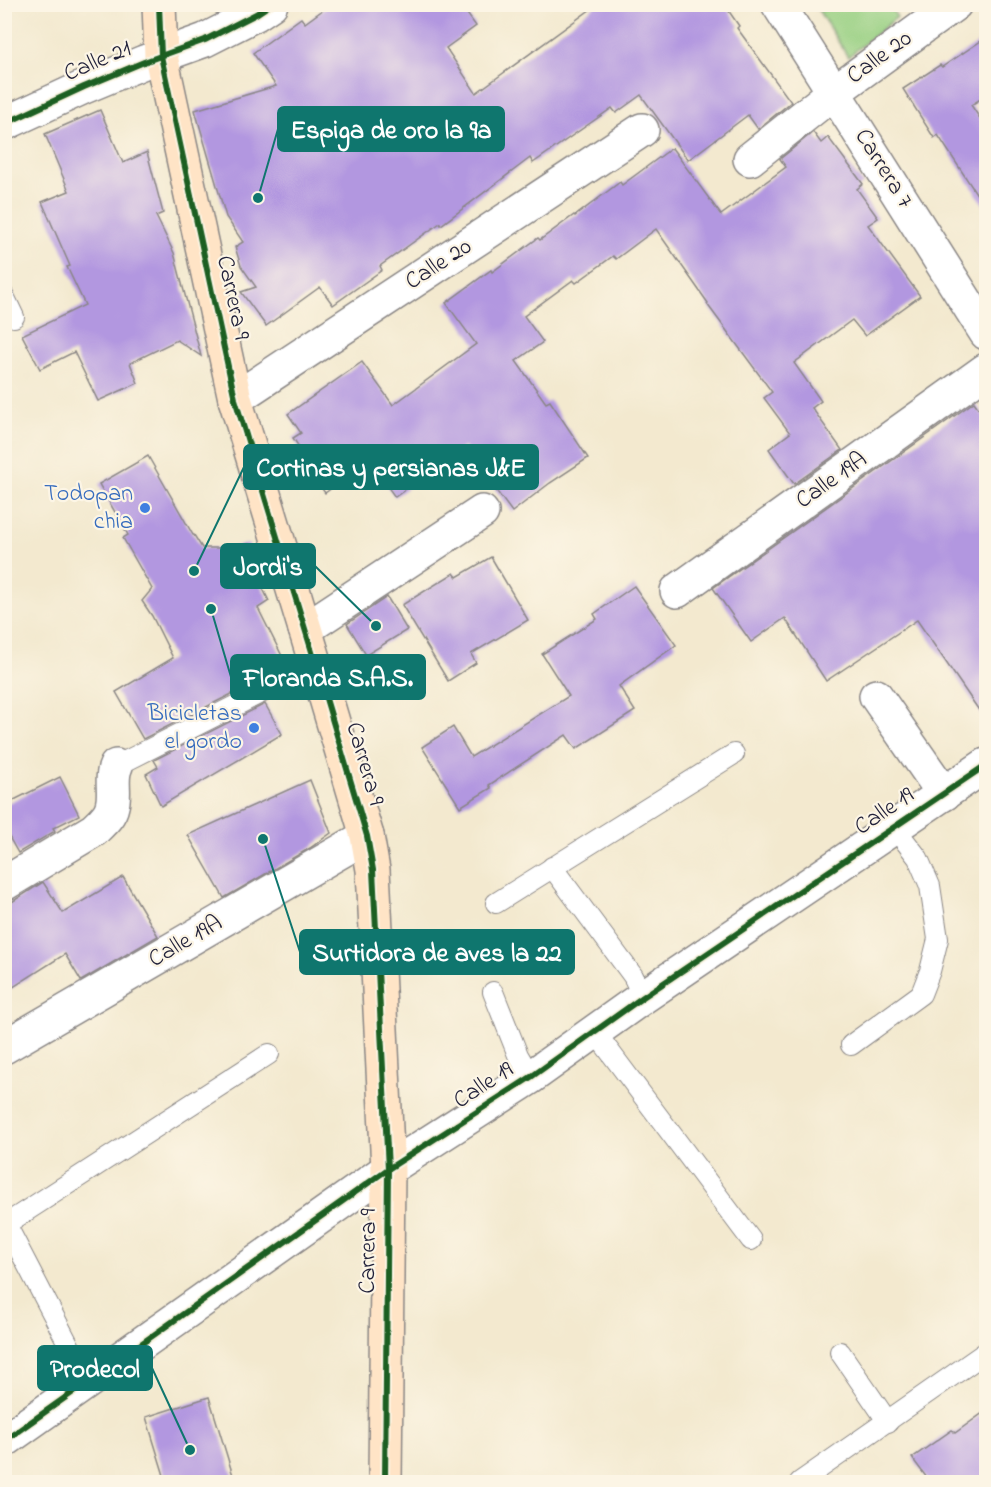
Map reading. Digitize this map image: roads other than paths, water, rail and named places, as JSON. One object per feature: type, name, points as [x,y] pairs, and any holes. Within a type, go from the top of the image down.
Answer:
[{"type":"main road","name":"Carrera 9","points":[[159,4],[161,56],[235,399],[367,836],[373,870],[388,1169],[385,1482]]},
{"type":"street","name":"Calle 21","points":[[4,124],[84,87],[205,40],[271,4]]},
{"type":"street","name":"Carrera 7","points":[[778,4],[987,333]]},
{"type":"street","name":"Calle 20","points":[[750,159],[834,92],[955,4]]},
{"type":"street","name":"Calle 20","points":[[235,399],[642,130]]},
{"type":"street","name":"Calle 19A","points":[[676,591],[987,370]]},
{"type":"street","points":[[305,629],[482,512]]},
{"type":"street","points":[[876,696],[944,794]]},
{"type":"street","name":"Calle 19","points":[[4,1441],[388,1169],[531,1077],[644,997],[987,765]]},
{"type":"street","points":[[4,884],[94,830],[104,820],[112,807],[113,772],[116,766]]},
{"type":"street","name":"Calle 19A","points":[[4,1047],[367,836]]},
{"type":"lane","points":[[4,296],[14,317]]},
{"type":"lane","points":[[116,766],[316,665]]},
{"type":"lane","points":[[496,903],[734,754]]},
{"type":"lane","points":[[851,1045],[921,994],[930,971],[938,939],[930,886],[918,858],[894,827]]},
{"type":"lane","points":[[552,867],[633,976],[644,997]]},
{"type":"lane","points":[[493,992],[518,1055],[531,1077]]},
{"type":"lane","points":[[595,1032],[751,1240]]},
{"type":"lane","points":[[88,1382],[6,1224],[270,1054]]},
{"type":"lane","points":[[840,1352],[888,1422]]},
{"type":"lane","points":[[800,1482],[987,1352]]},
{"type":"place","name":"Espiga de oro la 9a","points":[[258,198]]},
{"type":"place","name":"Todopan chia","points":[[145,508]]},
{"type":"place","name":"Cortinas y persianas J&E","points":[[194,571]]},
{"type":"place","name":"Floranda S.A.S.","points":[[211,609]]},
{"type":"place","name":"Jordi's","points":[[376,626]]},
{"type":"place","name":"Bicicletas el gordo","points":[[254,728]]},
{"type":"place","name":"Surtidora de aves la 22","points":[[263,839]]},
{"type":"place","name":"Prodecol","points":[[190,1450]]}]
